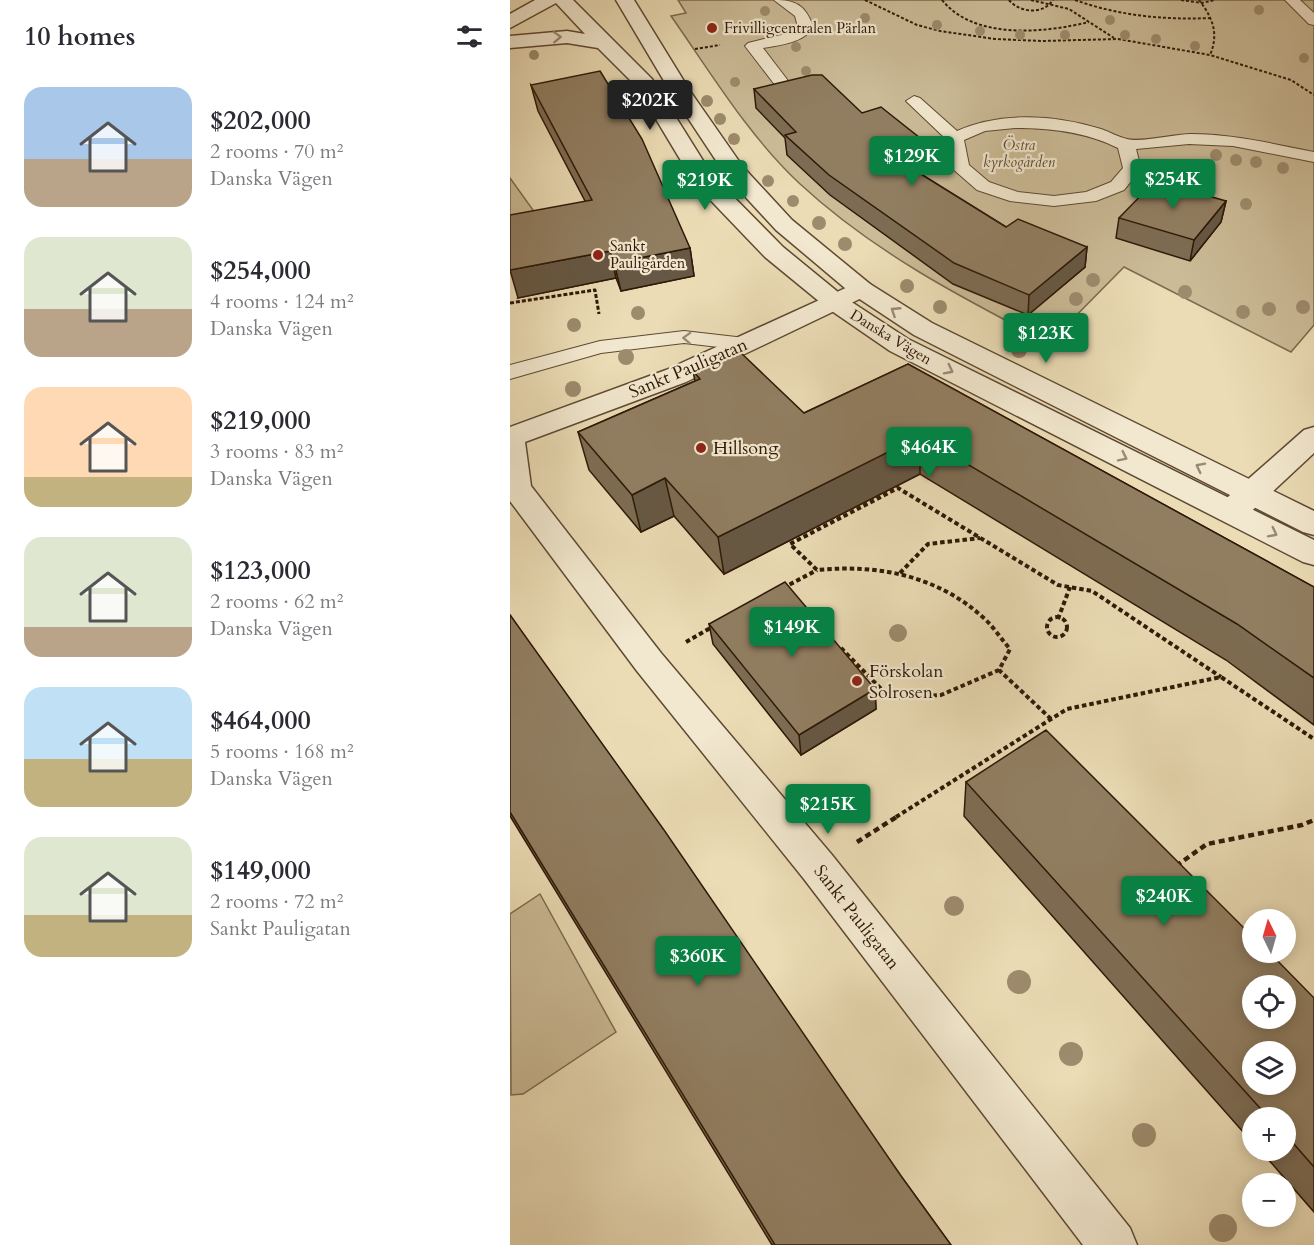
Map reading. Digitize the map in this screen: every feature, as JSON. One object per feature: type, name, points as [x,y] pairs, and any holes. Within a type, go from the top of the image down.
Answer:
[{"type":"street","points":[[510,22],[549,0]]},
{"type":"street","name":"Danska Vägen","points":[[563,0],[645,83],[703,179],[774,252],[835,302],[899,345],[1242,502],[1314,524]]},
{"type":"street","points":[[609,0],[622,15],[637,22]]},
{"type":"street","name":"Danska Vägen","points":[[625,0],[735,172],[784,225],[861,289],[923,329],[1083,407],[1242,502],[1314,554]]},
{"type":"street","points":[[510,42],[567,37],[604,43]]},
{"type":"street","name":"Sankt Pauligatan","points":[[861,289],[676,376],[510,438],[516,488],[649,662],[818,867],[1113,1245]]},
{"type":"street","points":[[1242,502],[1314,436]]},
{"type":"lane","points":[[781,0],[801,14],[806,26],[804,30],[786,39],[753,46],[781,82]]},
{"type":"lane","points":[[1292,0],[1314,21]]},
{"type":"lane","points":[[914,101],[955,138]]},
{"type":"lane","points":[[955,138],[981,127],[1012,123],[1086,131],[1108,136],[1126,145],[1189,139],[1233,141],[1314,157]]},
{"type":"lane","points":[[955,138],[953,150],[957,162],[969,176],[985,187],[1007,196],[1037,201],[1096,195],[1107,193],[1120,186],[1130,176],[1132,160],[1126,145]]},
{"type":"lane","points":[[510,372],[600,347],[684,337],[745,344]]},
{"type":"path","points":[[865,0],[918,25],[964,35],[1042,42],[1118,39]]},
{"type":"path","points":[[942,0],[953,12],[977,24],[1002,29],[1041,30],[1075,27],[1089,22]]},
{"type":"path","points":[[1009,0],[1012,5],[1024,9],[1039,10],[1051,6]]},
{"type":"path","points":[[1031,0],[1069,9],[1108,36],[1210,55],[1291,80],[1314,95]]},
{"type":"path","points":[[1051,6],[1053,0]]},
{"type":"path","points":[[1075,0],[1124,16],[1156,19],[1212,18]]},
{"type":"path","points":[[1181,0],[1200,2],[1215,0]]},
{"type":"path","points":[[1200,2],[1212,18],[1216,44],[1210,55]]},
{"type":"path","points":[[510,303],[595,291],[602,326],[600,347]]},
{"type":"path","points":[[817,570],[790,544],[898,488],[1058,585],[1092,591],[1314,739]]},
{"type":"path","points":[[900,573],[905,562],[923,553],[928,544],[980,538]]},
{"type":"path","points":[[775,593],[817,570],[846,566],[900,573],[938,586],[986,620],[1010,649],[999,670],[941,695],[890,698],[841,648]]},
{"type":"path","points":[[1058,619],[1070,587]]},
{"type":"path","points":[[1058,619],[1066,623],[1068,630],[1063,635],[1054,636],[1045,627],[1050,621],[1058,619]]},
{"type":"path","points":[[649,662],[722,622]]},
{"type":"path","points":[[999,670],[1051,719]]},
{"type":"path","points":[[818,867],[1067,710],[1221,677]]},
{"type":"path","points":[[1027,734],[1035,743]]},
{"type":"path","points":[[1174,868],[1207,844],[1302,825],[1314,820]]},
{"type":"green space","name":"Östra kyrkogården","points":[[678,0],[1314,0],[1314,325],[1291,352],[1124,267],[1049,343],[918,271],[856,230],[799,183],[763,145],[671,16],[686,13]]},
{"type":"green space","points":[[510,178],[533,210],[538,226],[510,234]]},
{"type":"green space","points":[[540,894],[616,1032],[523,1094],[511,1095],[510,914]]},
{"type":"building","points":[[600,71],[642,139],[690,248],[614,263],[610,251],[510,270],[510,215],[592,200],[531,85]]},
{"type":"building","points":[[812,75],[822,75],[862,113],[881,107],[920,138],[882,150],[1006,227],[1018,219],[1087,247],[1029,295],[954,263],[829,175],[785,135],[796,132],[754,89]]},
{"type":"building","points":[[1155,181],[1226,201],[1194,240],[1119,218]]},
{"type":"building","points":[[739,351],[804,413],[908,364],[1314,587],[1314,678],[1237,624],[920,436],[718,537],[665,478],[632,495],[578,432],[700,379],[693,371]]},
{"type":"building","points":[[785,582],[875,689],[799,735],[709,624]]},
{"type":"building","points":[[510,615],[664,830],[901,1176],[951,1245],[775,1245],[510,812]]},
{"type":"building","points":[[1046,730],[1242,926],[1242,963],[1280,963],[1292,975],[1242,975],[1242,1029],[1296,1029],[1296,980],[1314,998],[1314,1167],[1296,1146],[1296,1107],[1259,1107],[1248,1095],[1296,1095],[1296,1041],[1242,1041],[1242,1088],[966,782]]},
{"type":"place","name":"Frivilligcentralen Pärlan","points":[[712,28]]},
{"type":"place","name":"Sankt Pauligården","points":[[598,255]]},
{"type":"place","name":"Hillsong","points":[[701,448]]},
{"type":"place","name":"Förskolan Solrosen","points":[[857,681]]}]
